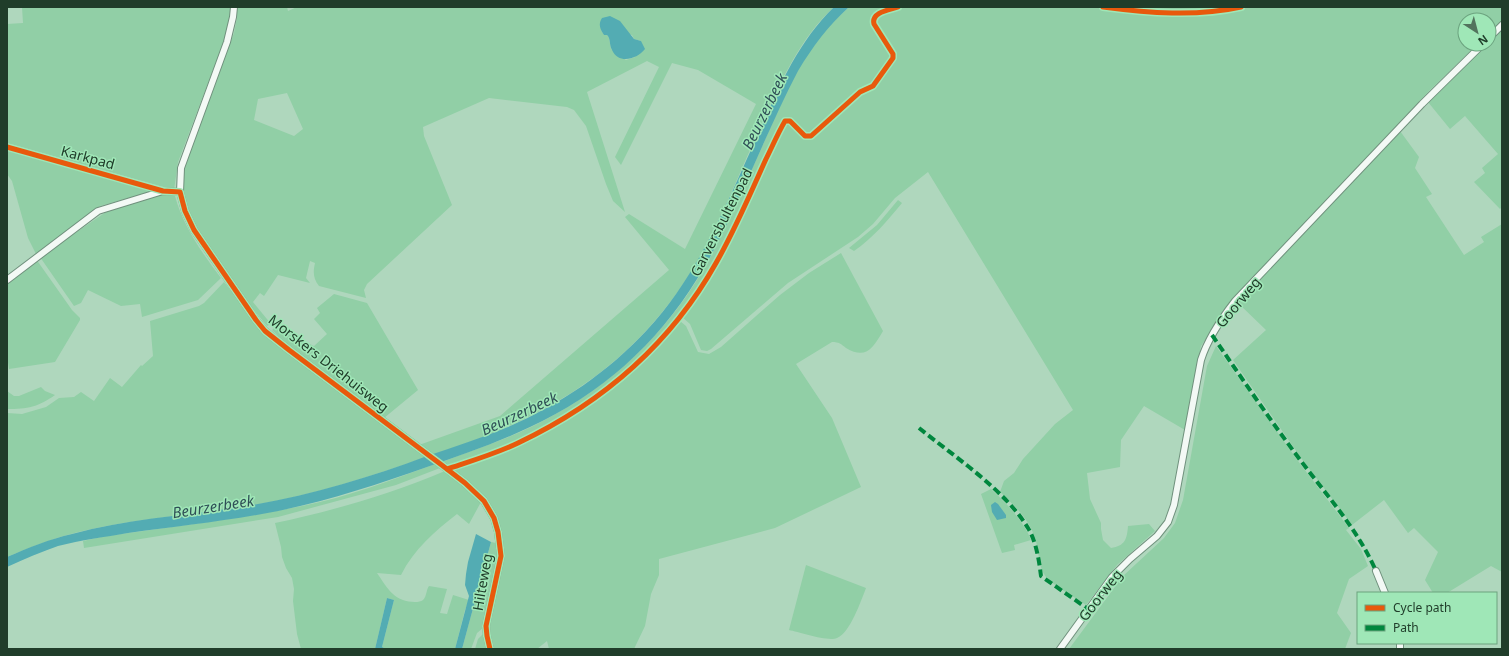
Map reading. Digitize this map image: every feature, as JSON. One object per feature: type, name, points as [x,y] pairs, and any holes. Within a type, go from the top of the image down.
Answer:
[{"type":"street","name":"Morskers Driehuisweg","points":[[234,7],[227,42],[182,162],[180,192],[185,211],[194,230],[256,320],[265,330],[289,350],[426,453]]},
{"type":"street","name":"Goorweg","points":[[1060,649],[1112,577],[1158,536],[1168,522],[1174,506],[1201,360],[1205,349],[1223,317],[1235,301],[1401,126],[1474,52]]},
{"type":"street","points":[[7,280],[98,211],[167,190],[180,192]]},
{"type":"street","name":"Hilteweg","points":[[426,453],[465,483],[484,501],[494,518],[498,532],[501,556],[486,626],[486,636],[490,649]]},
{"type":"street","points":[[1376,571],[1385,592]]},
{"type":"green space","points":[[22,7],[231,7],[231,16],[224,41],[178,162],[174,190],[7,143],[7,24],[23,23]]},
{"type":"green space","points":[[237,7],[287,7],[288,11],[297,7],[834,7],[807,38],[785,74],[706,247],[688,277],[663,311],[637,341],[608,367],[577,389],[544,409],[471,442],[432,455],[419,445],[500,416],[669,270],[625,217],[629,214],[685,249],[756,104],[698,70],[672,63],[621,165],[615,157],[659,67],[647,61],[587,92],[625,212],[613,201],[586,126],[574,110],[567,107],[489,98],[423,127],[424,136],[452,205],[367,284],[364,290],[366,298],[319,286],[314,275],[315,263],[310,261],[306,278],[310,283],[278,275],[264,296],[260,293],[253,302],[271,324],[267,326],[240,293],[192,224],[182,193],[183,172],[188,151],[234,33],[237,18]],"holes":[[[601,30],[632,35],[634,39],[641,41],[635,57],[626,60],[611,49],[609,38],[607,35],[604,35]],[[287,93],[303,129],[294,136],[254,120],[258,99]]]},
{"type":"green space","points":[[849,7],[1502,7],[1502,21],[1497,26],[1497,12],[1457,12],[1457,52],[1470,52],[1430,90],[1228,305],[1201,346],[1185,430],[1144,406],[1121,440],[1120,467],[1087,473],[1090,499],[1101,523],[1103,540],[1111,548],[1122,544],[1127,535],[1128,526],[1149,524],[1155,531],[1117,565],[1086,605],[1046,577],[1041,568],[1035,538],[1029,525],[1016,507],[1000,492],[1004,481],[1014,473],[1023,459],[1055,424],[1073,410],[928,172],[895,198],[873,224],[858,237],[788,283],[711,349],[707,351],[701,350],[690,324],[682,317],[680,321],[686,326],[698,352],[709,354],[721,347],[780,295],[809,273],[841,253],[883,331],[876,343],[864,352],[859,353],[836,342],[832,342],[796,364],[832,418],[861,487],[775,528],[659,559],[659,575],[651,594],[645,626],[634,649],[549,649],[547,641],[537,649],[493,649],[490,638],[489,624],[504,558],[501,532],[488,503],[473,486],[442,462],[510,437],[559,412],[586,395],[611,376],[635,356],[657,333],[677,309],[711,256],[735,207],[795,74],[815,43],[832,23]]},
{"type":"green space","points":[[1502,28],[1502,207],[1500,209],[1474,182],[1485,173],[1482,168],[1498,154],[1465,116],[1450,129],[1428,102],[1478,52],[1497,52],[1497,33]]},
{"type":"green space","points":[[1400,131],[1419,157],[1415,168],[1432,194],[1426,197],[1464,255],[1484,242],[1481,237],[1502,224],[1502,572],[1491,566],[1449,592],[1432,592],[1425,580],[1438,552],[1414,528],[1408,533],[1384,500],[1352,525],[1301,458],[1233,360],[1266,330],[1238,303]]},
{"type":"green space","points":[[7,148],[157,190],[100,206],[36,254],[28,238],[12,181],[7,174]]},
{"type":"green space","points":[[165,193],[175,196],[178,207],[188,229],[200,249],[221,278],[198,300],[142,317],[140,304],[121,306],[88,290],[81,303],[74,306],[40,257],[106,212]]},
{"type":"green space","points":[[898,200],[902,203],[874,235],[854,251],[849,248],[877,225]]},
{"type":"green space","points":[[36,259],[80,320],[55,362],[9,369],[7,356],[7,283]]},
{"type":"green space","points":[[224,282],[276,344],[426,457],[384,472],[320,491],[254,505],[129,522],[87,530],[66,535],[7,557],[7,413],[22,414],[46,407],[59,398],[74,397],[81,392],[94,401],[110,378],[122,387],[141,365],[142,366],[153,356],[150,321],[199,306],[204,303]]},
{"type":"green space","points":[[334,294],[367,303],[418,390],[384,418],[289,346],[272,330],[279,324],[288,334],[314,346],[327,334],[314,319],[320,313],[317,308]]},
{"type":"green space","points":[[1216,346],[1298,461],[1349,528],[1346,530],[1361,549],[1368,566],[1349,579],[1337,613],[1351,633],[1345,649],[1069,649],[1123,576],[1164,538],[1175,523],[1183,500],[1207,366]]},
{"type":"green space","points":[[41,387],[45,391],[55,395],[38,405],[7,409],[7,391],[14,396],[19,396]]},
{"type":"green space","points":[[435,464],[440,468],[396,485],[278,517],[84,548],[83,541],[106,536],[278,511],[336,498],[369,488]]},
{"type":"green space","points":[[445,471],[472,492],[481,502],[469,524],[457,514],[426,541],[412,557],[401,575],[377,573],[395,596],[407,601],[416,602],[423,600],[429,586],[447,589],[440,613],[447,614],[453,595],[469,600],[455,649],[386,649],[382,647],[394,600],[387,598],[375,649],[301,649],[297,634],[292,578],[282,557],[275,523],[361,501],[404,487]]},
{"type":"green space","points":[[991,489],[1009,506],[1024,526],[1031,540],[1014,545],[1015,550],[1002,553],[981,494]]},
{"type":"green space","points":[[491,542],[496,543],[498,557],[483,628],[477,633],[471,649],[462,649]]},
{"type":"green space","points":[[806,565],[866,588],[851,623],[842,635],[837,638],[820,638],[789,630]]},
{"type":"green space","points":[[483,634],[487,649],[475,649],[478,639]]},
{"type":"water","points":[[834,7],[849,7],[821,37],[798,71],[722,235],[697,279],[664,325],[645,346],[625,365],[580,400],[530,427],[492,444],[346,494],[262,514],[84,540],[58,546],[7,567],[7,557],[64,536],[117,524],[274,501],[319,491],[363,478],[508,427],[547,408],[583,386],[616,360],[647,330],[683,285],[698,260],[724,209],[791,65],[810,34]]},
{"type":"water","points":[[610,16],[620,21],[634,39],[641,41],[645,49],[642,53],[628,59],[619,58],[615,55],[611,48],[610,40],[607,35],[604,35],[601,31],[600,26],[602,18]]},
{"type":"water","points":[[995,502],[1006,515],[1006,518],[997,520],[992,512],[991,505]]},
{"type":"water","points":[[476,534],[491,542],[462,649],[455,649],[469,596],[465,585],[466,574]]},
{"type":"water","points":[[387,598],[394,600],[382,647],[386,649],[375,649]]},
{"type":"marked path","points":[[1212,335],[1278,430],[1342,514],[1369,556],[1376,571]]},
{"type":"marked path","points":[[919,428],[993,487],[1006,500],[1031,533],[1037,551],[1041,576],[1088,609]]},
{"type":"cycle path","name":"Garversbultenpad","points":[[447,469],[501,451],[549,427],[578,410],[631,369],[655,345],[698,293],[716,263],[736,225],[777,135],[785,121],[790,121],[805,136],[811,136],[860,92],[873,86],[893,58],[893,54],[874,24],[874,20],[878,14],[898,7]]},
{"type":"cycle path","points":[[1103,7],[1172,13],[1207,12],[1241,7]]},
{"type":"cycle path","name":"Karkpad","points":[[7,147],[163,191],[180,192],[185,211],[194,230],[265,331],[465,483],[484,501],[494,518],[498,532],[501,556],[486,626],[490,649]]},
{"type":"water label","name":"Beurzerbeek","points":[[764,111]]},
{"type":"water label","name":"Beurzerbeek","points":[[519,413]]},
{"type":"water label","name":"Beurzerbeek","points":[[213,506]]}]
